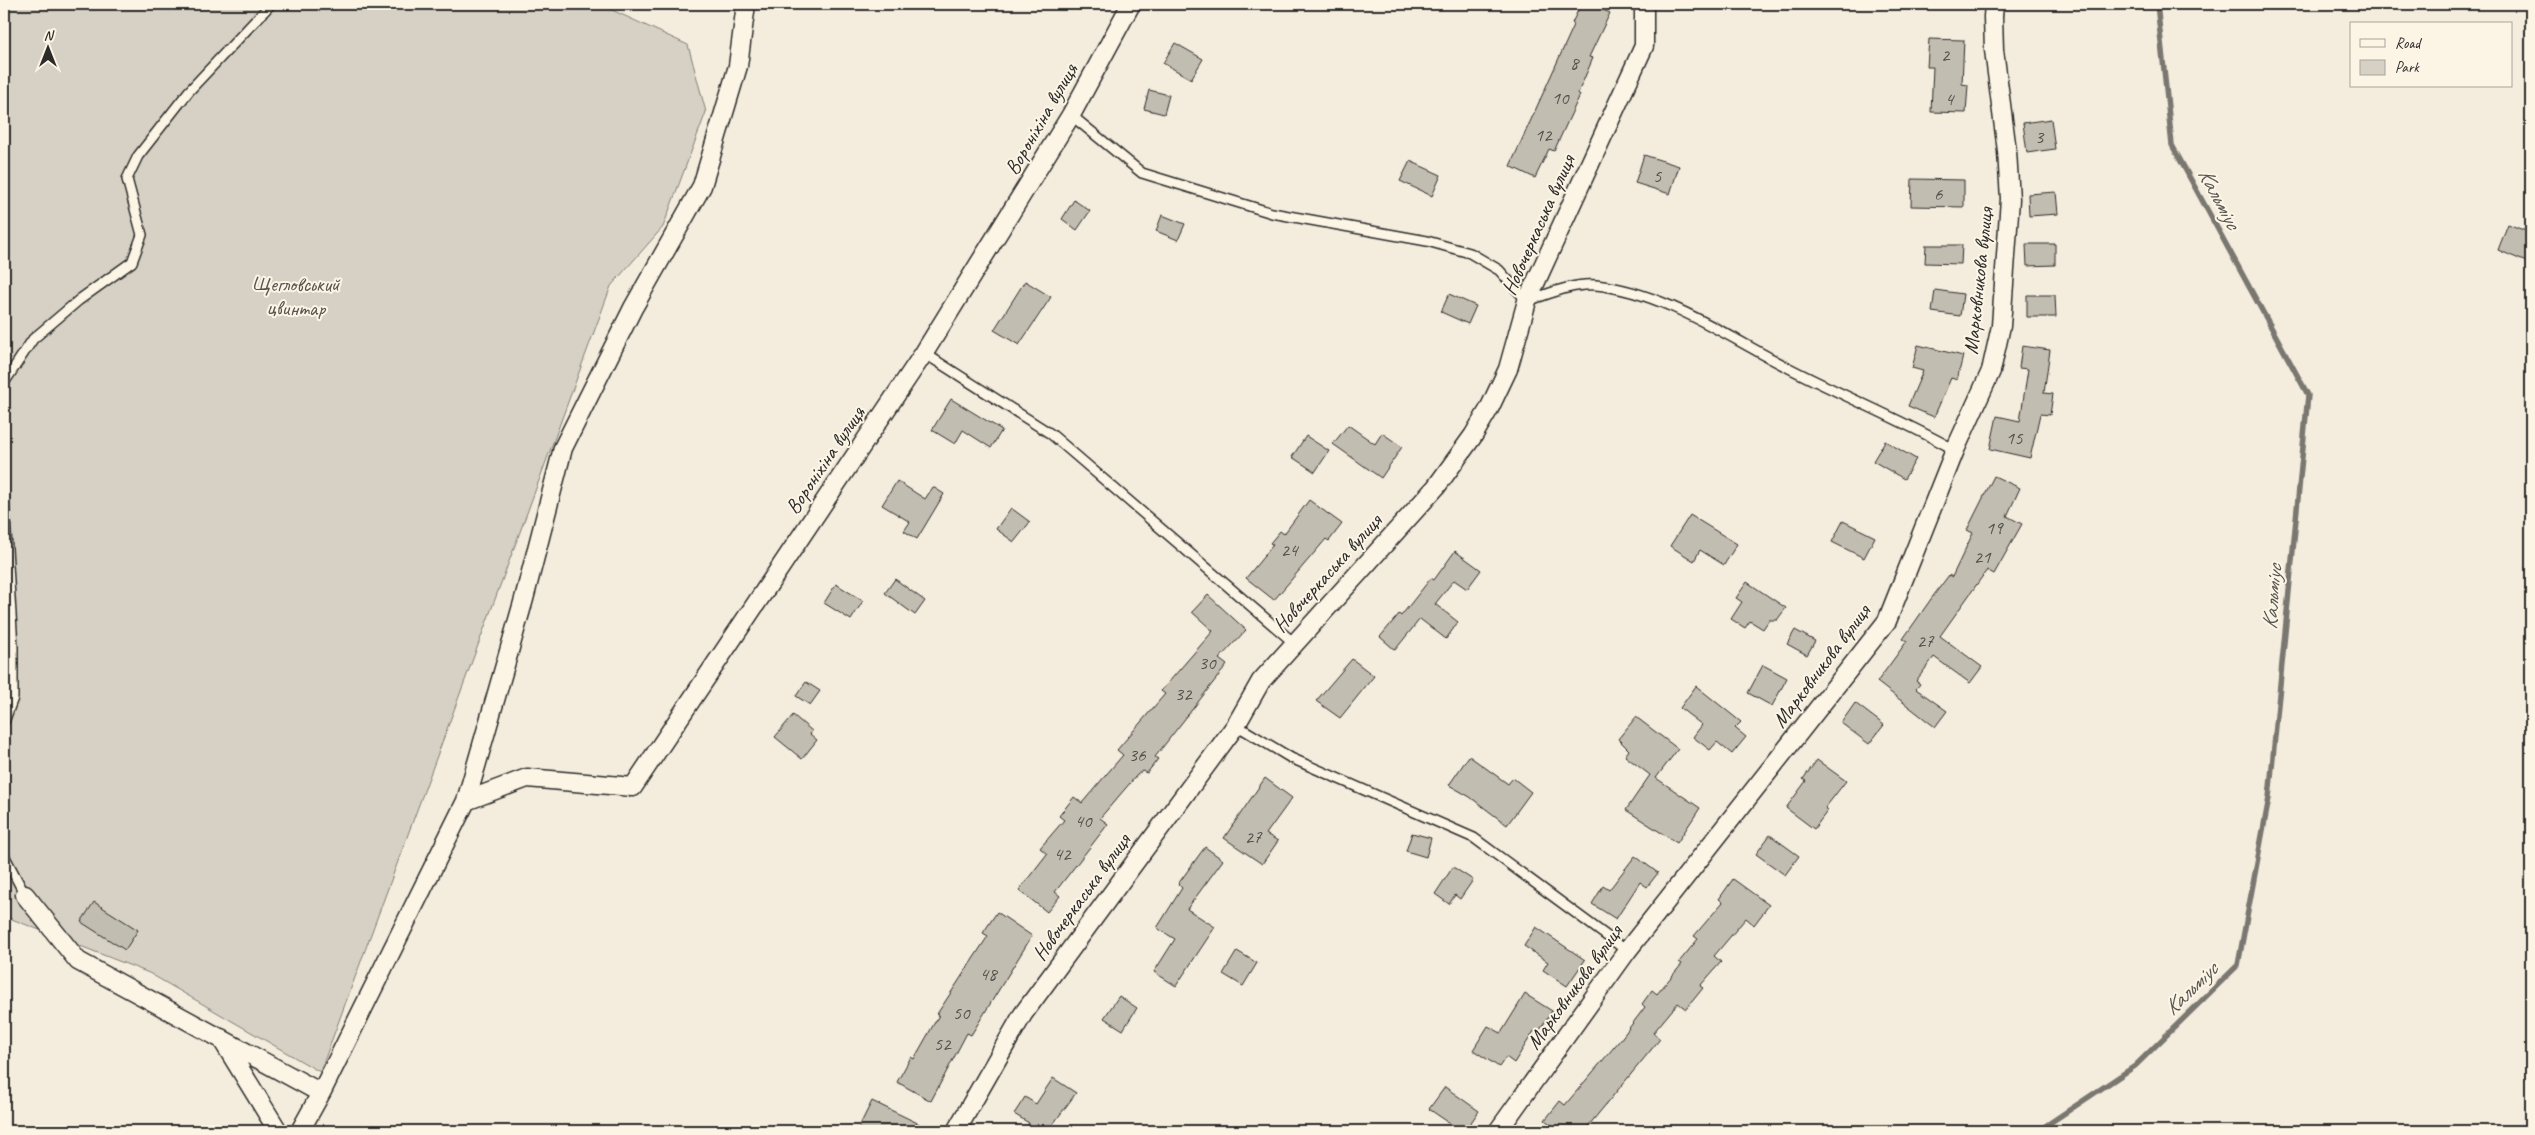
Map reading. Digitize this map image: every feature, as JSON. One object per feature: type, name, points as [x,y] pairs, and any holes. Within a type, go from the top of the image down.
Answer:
[{"type":"street","points":[[300,1131],[321,1093],[466,800],[524,599],[563,448],[633,308],[702,186],[738,66],[746,4]]},
{"type":"street","name":"Вороніхіна вулиця","points":[[466,800],[527,778],[633,787],[924,353],[1071,115],[1131,4]]},
{"type":"street","name":"Новочеркаська вулиця","points":[[956,1131],[1022,1014],[1236,725],[1261,681],[1436,487],[1473,436],[1489,409],[1508,369],[1526,301],[1644,46],[1644,4]]},
{"type":"street","name":"Марковникова вулиця","points":[[1498,1131],[1627,951],[1887,621],[1955,450],[1991,371],[2000,326],[2010,199],[2007,151],[1994,50],[1992,17],[1994,4]]},
{"type":"street","points":[[26,895],[78,961],[220,1036],[321,1093]]},
{"type":"street","points":[[220,1036],[278,1131]]},
{"type":"lane","points":[[4,383],[34,338],[79,300],[132,262],[142,236],[128,179],[138,156],[188,91],[271,4]]},
{"type":"lane","points":[[1071,115],[1142,173],[1272,213],[1428,242],[1470,254],[1499,270],[1526,301],[1581,284],[1627,290],[1662,302],[1789,368],[1914,427],[1955,450]]},
{"type":"lane","points":[[924,353],[1051,434],[1294,643]]},
{"type":"lane","points":[[4,499],[13,647],[13,698],[4,722]]},
{"type":"lane","points":[[1236,725],[1291,758],[1474,838],[1627,951]]},
{"type":"lane","points":[[4,855],[26,895]]},
{"type":"green space","name":"Щегловський цвинтар","points":[[4,4],[599,4],[688,45],[706,112],[663,227],[611,286],[320,1072],[149,973],[4,916]]},
{"type":"building","points":[[1581,4],[1589,4],[1610,13],[1589,57],[1593,58],[1578,93],[1580,95],[1554,151],[1549,149],[1535,178],[1510,166],[1574,25],[1572,23]]},
{"type":"building","points":[[1929,39],[1964,40],[1962,84],[1968,85],[1966,113],[1931,112],[1933,67],[1927,67]]},
{"type":"building","points":[[1175,43],[1203,59],[1191,79],[1163,63]]},
{"type":"building","points":[[1149,90],[1169,95],[1164,114],[1144,109]]},
{"type":"building","points":[[2051,119],[2055,149],[2027,153],[2023,123]]},
{"type":"building","points":[[1644,155],[1679,166],[1670,194],[1635,183]]},
{"type":"building","points":[[1410,161],[1441,175],[1432,196],[1400,181]]},
{"type":"building","points":[[1912,179],[1964,180],[1964,207],[1911,206]]},
{"type":"building","points":[[2056,192],[2058,214],[2029,216],[2028,194]]},
{"type":"building","points":[[1074,200],[1090,211],[1077,230],[1062,219]]},
{"type":"building","points":[[1162,215],[1185,224],[1178,240],[1156,231]]},
{"type":"building","points":[[2508,224],[2531,233],[2531,264],[2498,250]]},
{"type":"building","points":[[2026,244],[2055,244],[2055,265],[2027,266]]},
{"type":"building","points":[[1926,245],[1962,245],[1961,264],[1925,263]]},
{"type":"building","points":[[1025,281],[1051,297],[1019,345],[994,330]]},
{"type":"building","points":[[1935,290],[1963,294],[1960,316],[1932,312]]},
{"type":"building","points":[[1449,294],[1476,306],[1468,324],[1441,312]]},
{"type":"building","points":[[2027,295],[2055,295],[2056,317],[2027,317]]},
{"type":"building","points":[[1918,345],[1963,356],[1957,380],[1951,378],[1934,417],[1908,406],[1923,371],[1912,368]]},
{"type":"building","points":[[2022,346],[2050,350],[2044,393],[2053,394],[2050,415],[2040,414],[2030,458],[1990,449],[1997,416],[2020,421],[2028,369],[2019,368]]},
{"type":"building","points":[[951,399],[1002,430],[991,448],[963,430],[955,444],[932,430]]},
{"type":"building","points":[[1348,425],[1375,444],[1382,433],[1402,447],[1381,478],[1333,444]]},
{"type":"building","points":[[1306,436],[1329,451],[1315,472],[1292,457]]},
{"type":"building","points":[[1885,441],[1916,459],[1904,479],[1873,461]]},
{"type":"building","points":[[1994,476],[2020,488],[2007,516],[2022,524],[1994,574],[1987,570],[1940,636],[1982,667],[1970,683],[1934,657],[1916,681],[1920,684],[1916,689],[1947,711],[1935,727],[1877,682],[1907,641],[1903,639],[1931,599],[1949,575],[1952,577],[1973,533],[1967,530]]},
{"type":"building","points":[[897,481],[925,499],[933,487],[944,494],[917,539],[904,531],[910,522],[882,505]]},
{"type":"building","points":[[1309,500],[1342,524],[1329,541],[1326,539],[1274,600],[1246,578],[1273,545],[1270,543],[1280,531],[1284,534]]},
{"type":"building","points":[[1011,508],[1030,522],[1014,542],[996,529]]},
{"type":"building","points":[[1690,515],[1737,544],[1724,565],[1700,550],[1694,561],[1670,546]]},
{"type":"building","points":[[1843,521],[1875,537],[1864,558],[1832,542]]},
{"type":"building","points":[[1455,551],[1481,570],[1467,589],[1454,580],[1435,604],[1458,622],[1446,639],[1420,619],[1395,650],[1380,637],[1399,614],[1401,616],[1431,578],[1434,580]]},
{"type":"building","points":[[895,579],[925,601],[915,615],[885,593]]},
{"type":"building","points":[[1747,582],[1786,608],[1777,620],[1769,620],[1763,629],[1750,621],[1745,628],[1731,619],[1742,602],[1736,598]]},
{"type":"building","points":[[836,584],[863,601],[851,620],[824,603]]},
{"type":"building","points":[[1208,595],[1246,630],[1219,659],[1227,665],[1155,757],[1158,759],[1147,773],[1142,771],[1137,775],[1100,818],[1108,824],[1055,892],[1060,896],[1047,912],[1019,890],[1047,854],[1040,848],[1064,820],[1059,816],[1074,797],[1082,803],[1123,755],[1117,750],[1165,694],[1161,691],[1213,631],[1192,612]]},
{"type":"building","points":[[1795,630],[1815,641],[1807,655],[1787,644]]},
{"type":"building","points":[[1352,659],[1374,676],[1340,718],[1316,701]]},
{"type":"building","points":[[1763,665],[1787,678],[1772,706],[1748,693]]},
{"type":"building","points":[[806,682],[820,691],[810,705],[796,696]]},
{"type":"building","points":[[1696,686],[1741,722],[1735,728],[1746,737],[1732,754],[1717,742],[1710,750],[1693,737],[1702,725],[1680,708]]},
{"type":"building","points":[[1855,703],[1884,725],[1869,744],[1841,723]]},
{"type":"building","points":[[793,715],[812,731],[810,734],[817,740],[802,759],[775,737]]},
{"type":"building","points":[[1636,717],[1678,749],[1656,778],[1700,808],[1677,843],[1626,810],[1650,775],[1625,756],[1629,750],[1618,739]]},
{"type":"building","points":[[1469,756],[1508,784],[1513,778],[1531,792],[1507,825],[1470,797],[1449,785]]},
{"type":"building","points":[[1817,760],[1846,781],[1825,808],[1828,810],[1814,829],[1786,808],[1806,781],[1803,779]]},
{"type":"building","points":[[1265,778],[1292,798],[1266,834],[1278,841],[1262,864],[1224,838]]},
{"type":"building","points":[[1412,833],[1431,838],[1426,857],[1406,851]]},
{"type":"building","points":[[1770,835],[1799,856],[1785,875],[1756,854]]},
{"type":"building","points":[[1205,847],[1223,860],[1187,909],[1215,927],[1176,986],[1154,972],[1175,939],[1157,928],[1182,888],[1178,884]]},
{"type":"building","points":[[1635,856],[1658,873],[1647,887],[1640,882],[1616,919],[1592,904],[1603,886],[1609,890]]},
{"type":"building","points":[[1453,867],[1473,880],[1460,899],[1455,895],[1449,904],[1435,894]]},
{"type":"building","points":[[1733,879],[1769,905],[1754,925],[1746,918],[1714,956],[1721,962],[1700,986],[1703,988],[1686,1009],[1678,1003],[1653,1033],[1660,1039],[1584,1131],[1559,1131],[1545,1120],[1560,1101],[1565,1105],[1620,1040],[1645,1007],[1642,1004],[1652,990],[1657,994],[1682,964],[1679,962],[1698,939],[1694,936],[1723,902],[1719,899]]},
{"type":"building","points":[[94,902],[138,930],[125,950],[81,922]]},
{"type":"building","points":[[997,912],[1032,936],[971,1035],[967,1033],[931,1101],[897,1082],[911,1057],[914,1059],[939,1015],[937,1014],[988,936],[983,933]]},
{"type":"building","points":[[1536,927],[1585,960],[1567,986],[1543,970],[1548,962],[1524,946]]},
{"type":"building","points":[[1237,951],[1257,963],[1243,986],[1223,974]]},
{"type":"building","points":[[1525,994],[1552,1011],[1538,1033],[1534,1031],[1514,1063],[1506,1057],[1499,1067],[1473,1050],[1488,1026],[1501,1033]]},
{"type":"building","points":[[1119,996],[1137,1008],[1123,1030],[1104,1018]]},
{"type":"building","points":[[1053,1078],[1076,1093],[1048,1131],[1024,1131],[1029,1123],[1014,1114],[1025,1097],[1036,1104]]},
{"type":"building","points":[[1445,1087],[1479,1111],[1465,1131],[1461,1131],[1429,1109]]},
{"type":"building","points":[[872,1101],[934,1131],[857,1131]]},
{"type":"waterway","name":"Кальміус","points":[[2038,1131],[2135,1066],[2238,965],[2269,798],[2308,395],[2172,145],[2157,4]]}]
